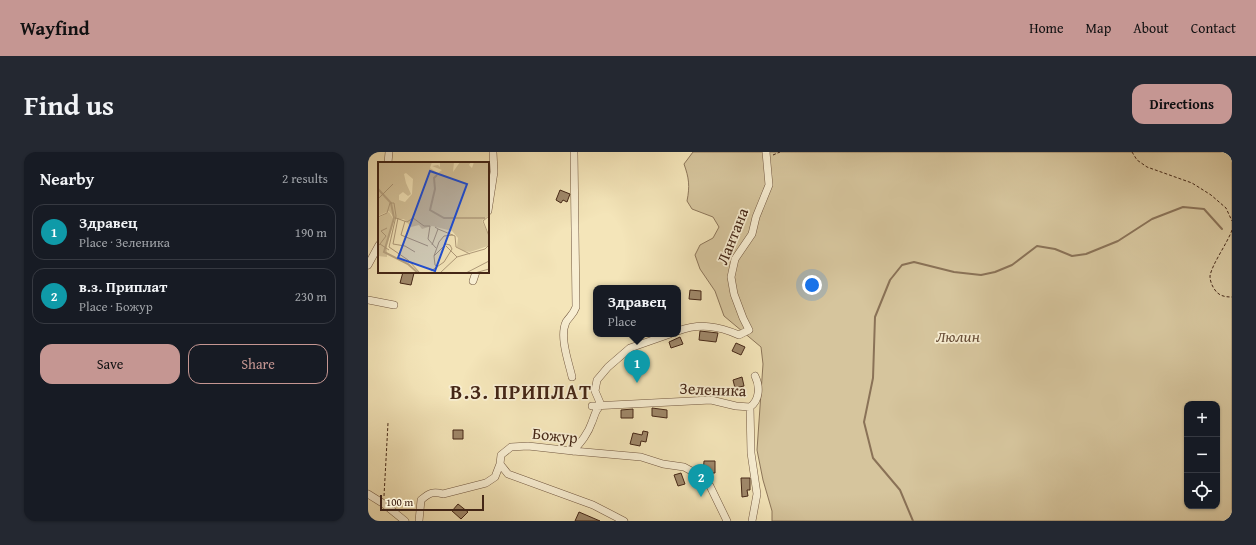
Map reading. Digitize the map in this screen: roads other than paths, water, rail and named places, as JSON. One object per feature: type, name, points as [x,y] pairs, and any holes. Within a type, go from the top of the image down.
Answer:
[{"type":"street","points":[[388,162],[389,152]]},
{"type":"street","points":[[489,204],[494,172],[493,152]]},
{"type":"street","points":[[572,377],[563,334],[566,323],[576,307],[574,152]]},
{"type":"street","name":"Лантана","points":[[681,330],[697,326],[711,326],[726,329],[739,334],[749,330],[734,294],[731,276],[735,259],[752,234],[756,217],[769,184],[768,154]]},
{"type":"street","points":[[368,265],[378,247]]},
{"type":"street","points":[[473,281],[476,273]]},
{"type":"street","points":[[368,300],[394,305]]},
{"type":"street","points":[[573,451],[584,438],[592,422],[596,409],[600,405],[594,391],[596,380],[608,367],[630,348],[661,337]]},
{"type":"street","name":"Зеленика","points":[[592,406],[711,400],[736,406],[750,407],[754,404],[759,390],[758,381],[755,376]]},
{"type":"street","points":[[750,407],[751,453],[757,494],[752,521]]},
{"type":"street","name":"Божур","points":[[419,521],[421,500],[427,494],[436,492],[443,494],[469,486],[486,483],[494,477],[500,464],[501,455],[511,447],[528,446],[641,457],[663,464],[684,467],[697,474],[710,486],[727,521]]},
{"type":"street","points":[[500,464],[508,474],[593,505],[624,521]]},
{"type":"street","points":[[368,494],[384,504],[405,521]]},
{"type":"waterway","points":[[913,521],[900,490],[873,458],[864,422],[873,378],[875,317],[890,280],[902,265],[914,262],[954,272],[981,275],[995,272],[1012,265],[1037,246],[1055,249],[1072,256],[1086,254],[1118,241],[1152,219],[1183,207],[1204,209],[1222,229]]},
{"type":"place","name":"Здравец","points":[[637,383]]},
{"type":"place","name":"в.з. Приплат","points":[[701,497]]},
{"type":"district","name":"В.З. ПРИПЛАТ","points":[[521,391]]},
{"type":"park label","name":"Люлин","points":[[958,336]]}]
